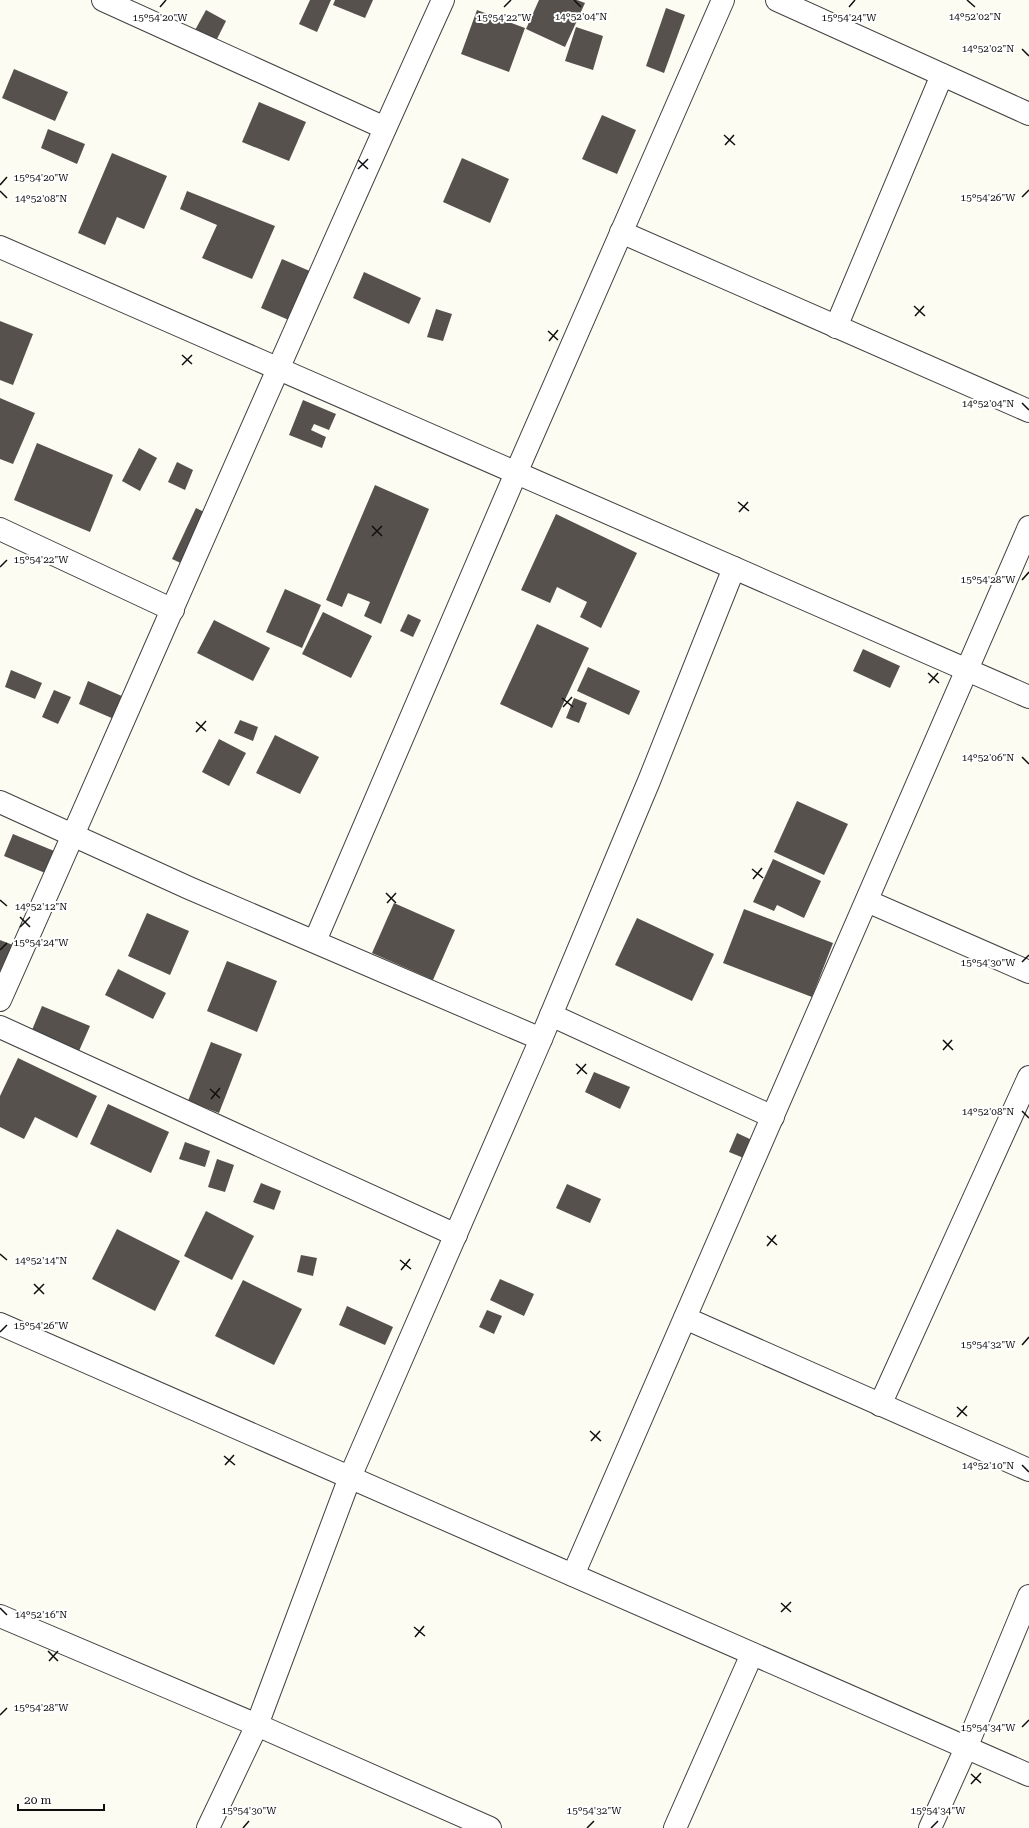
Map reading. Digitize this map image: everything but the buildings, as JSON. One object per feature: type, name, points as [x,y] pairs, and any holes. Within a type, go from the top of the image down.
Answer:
[{"type":"street","points":[[103,0],[385,128]]},
{"type":"street","points":[[0,1000],[231,480],[277,368],[443,0]]},
{"type":"street","points":[[315,941],[516,473],[723,0]]},
{"type":"street","points":[[777,0],[1029,114]]},
{"type":"street","points":[[836,327],[942,75]]},
{"type":"street","points":[[621,232],[1029,411]]},
{"type":"street","points":[[0,247],[1029,697]]},
{"type":"street","points":[[573,1575],[1029,527]]},
{"type":"street","points":[[0,529],[173,610]]},
{"type":"street","points":[[208,1828],[257,1725],[350,1477],[541,1039],[649,781],[734,568]]},
{"type":"street","points":[[0,802],[189,888],[541,1039]]},
{"type":"street","points":[[867,901],[1029,972]]},
{"type":"street","points":[[551,1015],[773,1117]]},
{"type":"street","points":[[0,1027],[456,1235]]},
{"type":"street","points":[[880,1405],[1029,1077]]},
{"type":"street","points":[[686,1318],[1029,1470]]},
{"type":"street","points":[[0,1324],[1029,1775]]},
{"type":"street","points":[[930,1828],[966,1748],[1029,1596]]},
{"type":"street","points":[[0,1616],[257,1725],[477,1825]]},
{"type":"street","points":[[675,1828],[752,1654]]}]
